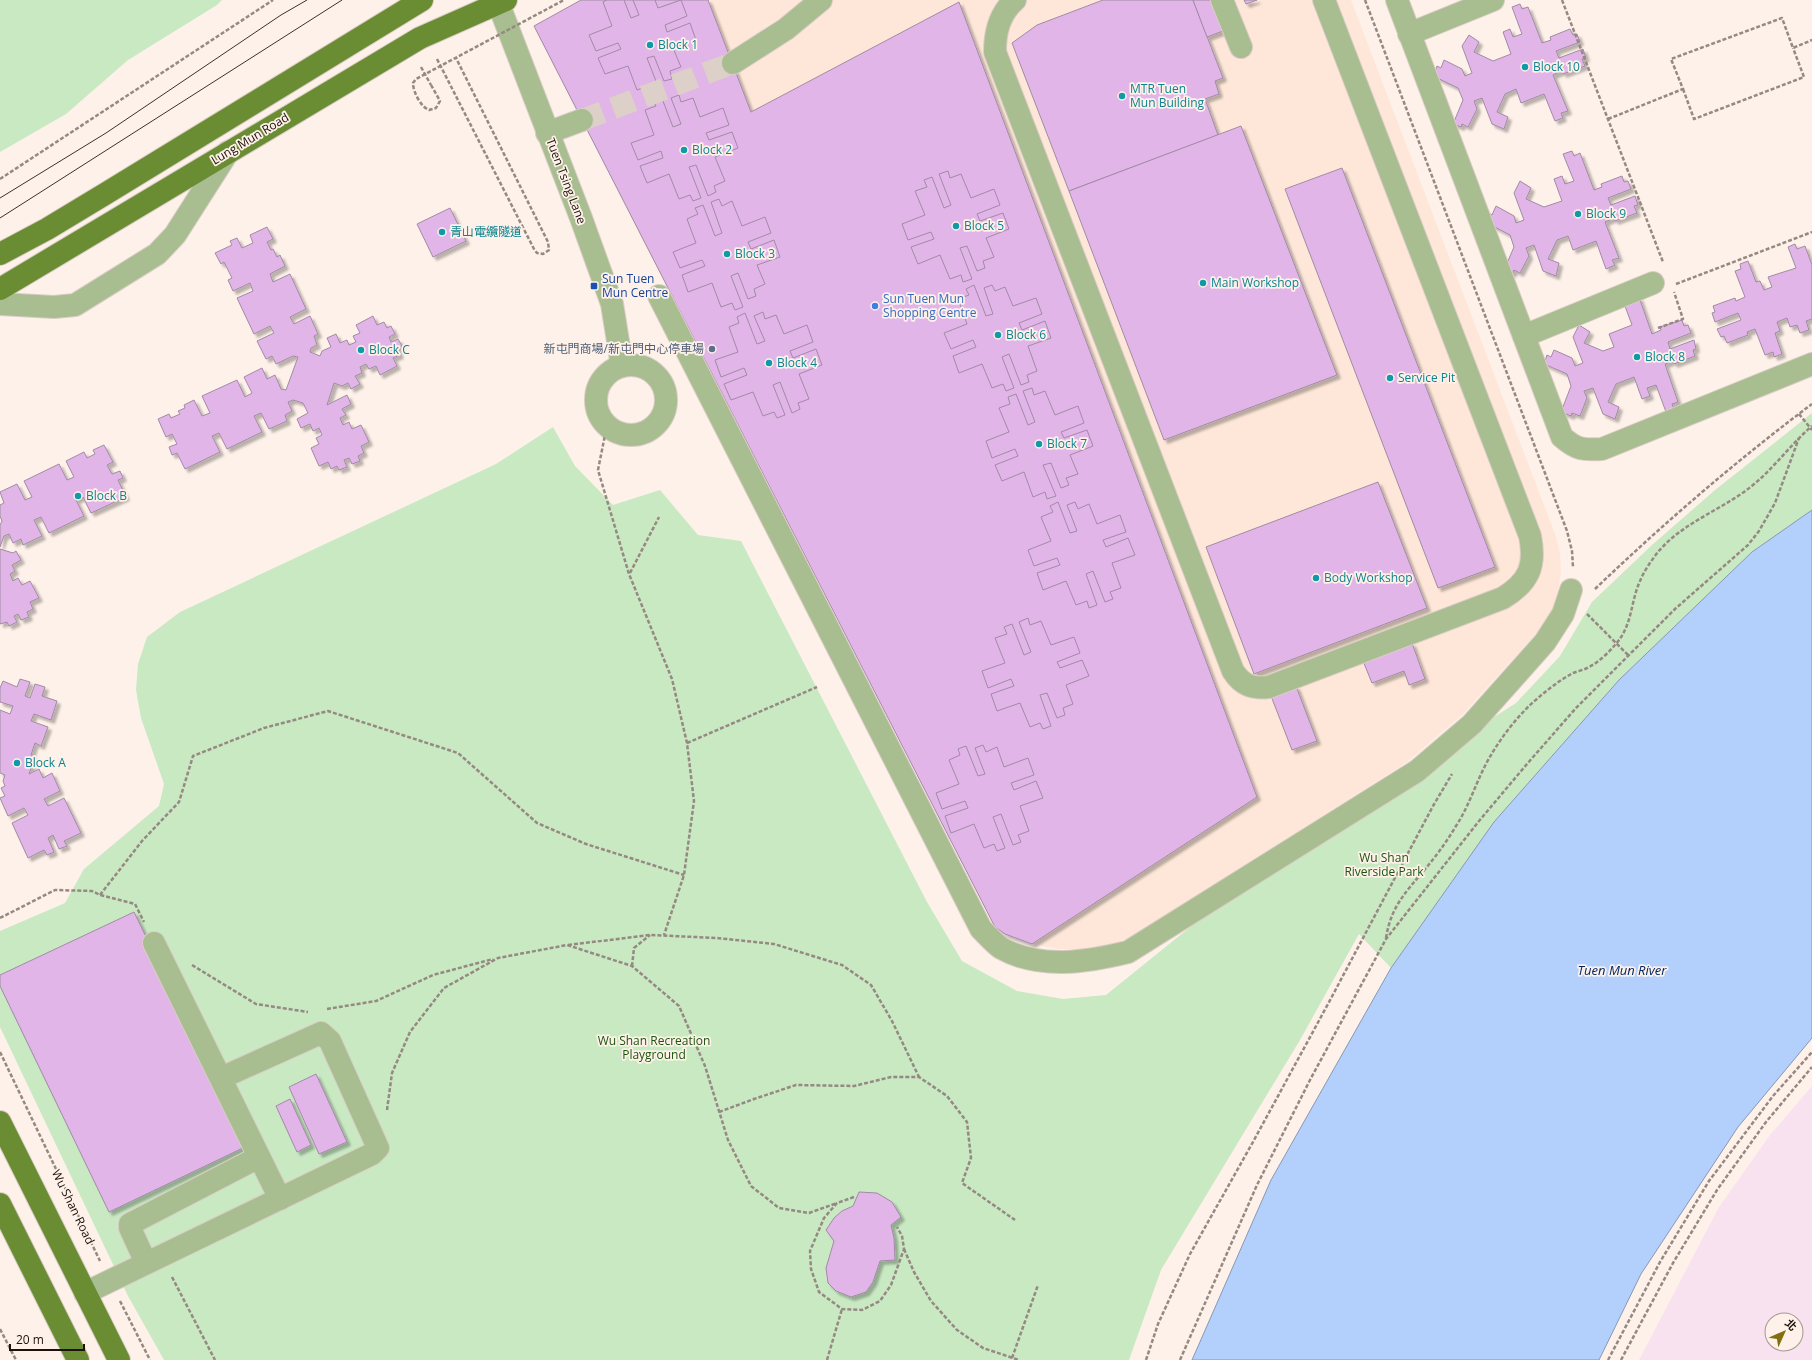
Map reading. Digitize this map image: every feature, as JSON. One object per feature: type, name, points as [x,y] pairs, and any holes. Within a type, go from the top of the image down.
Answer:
[{"type":"main road","points":[[0,254],[47,229],[422,0]]},
{"type":"main road","name":"Lung Mun Road","points":[[0,289],[420,38],[500,1]]},
{"type":"main road","points":[[0,1122],[119,1360]]},
{"type":"main road","points":[[0,1204],[78,1360]]},
{"type":"street","points":[[732,63],[786,29],[821,0]]},
{"type":"street","points":[[1015,0],[1003,14],[998,26],[995,52],[1233,671],[1239,680],[1248,686],[1258,688],[1269,687],[1503,598],[1516,590],[1526,579],[1532,566],[1533,551],[1530,536],[1324,0]]},
{"type":"street","points":[[1222,0],[1241,48]]},
{"type":"street","points":[[1397,0],[1562,437],[1574,447],[1586,450],[1602,450],[1812,364]]},
{"type":"street","points":[[1409,34],[1493,0]]},
{"type":"street","name":"Tuen Tsing Lane","points":[[500,1],[547,132],[581,218],[612,304],[622,366]]},
{"type":"street","points":[[547,132],[582,120]]},
{"type":"street","points":[[0,304],[54,307],[75,305],[156,254],[175,235],[228,152]]},
{"type":"street","points":[[1524,336],[1653,283]]},
{"type":"street","points":[[659,296],[981,929],[1000,947],[1030,959],[1060,962],[1098,959],[1128,952],[1418,771],[1472,724],[1545,642],[1563,614],[1571,590]]},
{"type":"street","points":[[622,366],[646,368],[656,376],[663,385],[666,397],[665,409],[660,420],[652,429],[640,434],[629,435],[617,432],[607,425],[600,415],[596,404],[597,391],[602,380],[611,372],[622,366]]},
{"type":"street","points":[[154,943],[280,1199]]},
{"type":"street","points":[[85,1293],[109,1280],[372,1154],[378,1148],[330,1041],[320,1033],[221,1078]]},
{"type":"street","points":[[146,1263],[130,1228],[130,1224],[259,1157]]},
{"type":"path","points":[[0,180],[273,0]]},
{"type":"path","points":[[421,67],[431,85],[440,101],[436,108],[429,110],[422,105],[413,88],[413,83],[416,79],[456,58],[564,0]]},
{"type":"path","points":[[1364,0],[1567,531],[1572,551],[1573,573],[1571,590],[1585,612],[1628,655]]},
{"type":"path","points":[[1562,0],[1664,264]]},
{"type":"path","points":[[1782,18],[1804,77],[1694,119],[1683,89],[1671,59],[1782,18]]},
{"type":"path","points":[[1793,48],[1812,40]]},
{"type":"path","points":[[437,59],[534,249],[540,254],[547,252],[550,246],[456,58]]},
{"type":"path","points":[[1608,118],[1683,89]]},
{"type":"path","points":[[1658,328],[1683,319],[1672,286],[1812,232]]},
{"type":"path","points":[[1592,592],[1647,539],[1710,484],[1812,404]]},
{"type":"path","points":[[1386,939],[1388,924],[1400,898],[1440,851],[1457,826],[1487,763],[1512,724],[1551,688],[1573,673],[1589,667],[1604,657],[1617,643],[1631,617],[1639,582],[1659,551],[1672,538],[1728,503],[1753,485],[1769,470],[1799,438],[1811,428],[1799,414]]},
{"type":"path","points":[[607,425],[598,470],[629,574],[672,679],[687,744],[694,802],[684,875],[664,935]]},
{"type":"path","points":[[1180,1360],[1257,1185],[1310,1080],[1386,939],[1527,764],[1576,708],[1675,609],[1748,545],[1759,531],[1775,503],[1799,438]]},
{"type":"path","points":[[629,574],[659,517]]},
{"type":"path","points":[[687,744],[817,687]]},
{"type":"path","points":[[100,895],[142,842],[179,802],[193,756],[264,728],[328,711],[458,753],[537,823],[586,844],[684,875]]},
{"type":"path","points":[[1146,1360],[1158,1324],[1190,1254],[1310,1038],[1433,806],[1456,767]]},
{"type":"path","points":[[632,966],[634,948],[650,935]]},
{"type":"path","points":[[324,1009],[376,1001],[433,975],[498,958],[566,945],[650,935],[717,938],[774,944],[842,964],[871,985],[892,1021],[919,1077],[947,1096],[967,1122],[971,1158],[962,1183],[1015,1220]]},
{"type":"path","points":[[566,945],[632,966],[679,1006],[705,1066],[728,1140],[751,1186],[779,1208],[809,1213],[854,1197]]},
{"type":"path","points":[[387,1112],[392,1073],[410,1032],[444,988],[498,958]]},
{"type":"path","name":"Wu Shan Road","points":[[0,1052],[109,1280],[150,1360]]},
{"type":"path","points":[[1608,1360],[1660,1262],[1710,1181],[1773,1096],[1812,1052]]},
{"type":"path","points":[[1621,1360],[1673,1263],[1717,1190],[1766,1122],[1812,1067]]},
{"type":"path","points":[[720,1112],[796,1085],[854,1086],[890,1077],[919,1077]]},
{"type":"path","points":[[837,1203],[824,1218],[810,1251],[811,1269],[820,1292],[842,1310],[862,1310],[880,1301],[891,1286],[904,1250]]},
{"type":"path","points":[[897,1227],[902,1236],[904,1250],[914,1272],[931,1301],[957,1330],[983,1348],[1019,1360]]},
{"type":"path","points":[[172,1276],[214,1360]]},
{"type":"path","points":[[1012,1358],[1038,1285]]},
{"type":"path","points":[[827,1360],[842,1310]]},
{"type":"path","points":[[0,1329],[16,1360]]},
{"type":"shaded area","points":[[581,0],[1351,0],[1555,534],[1560,553],[1561,573],[1558,591],[1552,610],[1542,627],[1462,715],[1407,762],[1134,936],[1110,945],[1084,949],[1058,949],[1032,944],[1005,934],[995,927],[534,26]]},
{"type":"shaded area","points":[[1812,1086],[1812,1360],[1639,1360],[1719,1207],[1770,1135]]},
{"type":"green space","points":[[0,0],[222,0],[217,5],[128,60],[66,114],[0,152]]},
{"type":"green space","name":"Wu Shan Recreation Playground","points":[[1812,413],[1812,510],[1752,552],[1619,680],[1494,822],[1391,968],[1359,934],[1300,1040],[1161,1270],[1129,1360],[164,1360],[128,1296],[0,1027],[0,931],[65,903],[84,869],[159,806],[164,784],[141,718],[136,690],[138,664],[147,637],[180,612],[496,464],[553,427],[575,466],[613,505],[660,490],[698,535],[741,541],[927,902],[962,961],[1017,991],[1063,999],[1106,995],[1282,853],[1516,703],[1560,656],[1592,602],[1652,545],[1715,490]]},
{"type":"water","name":"Tuen Mun River","points":[[1812,510],[1812,1038],[1738,1127],[1641,1274],[1599,1360],[1192,1360],[1271,1180],[1391,968],[1494,822],[1619,680],[1752,552]]},
{"type":"building","name":"Sun Tuen Mun Shopping Centre","points":[[581,0],[708,0],[751,112],[959,2],[1257,797],[1032,944],[1005,934],[995,927],[534,26]]},
{"type":"building","name":"Block 1","points":[[607,0],[624,0],[631,18],[639,15],[633,0],[655,0],[658,8],[681,0],[687,16],[665,25],[667,32],[690,23],[696,40],[673,48],[681,67],[670,71],[672,79],[664,81],[654,56],[647,58],[659,89],[651,93],[648,86],[637,90],[628,66],[605,74],[598,58],[621,49],[618,43],[596,51],[589,35],[612,26],[603,2]]},
{"type":"building","name":"MTR Tuen Mun Building","points":[[1103,0],[1193,0],[1223,78],[1215,81],[1219,94],[1205,99],[1218,135],[1069,191],[1012,43],[1037,25]]},
{"type":"building","points":[[1193,0],[1211,0],[1223,31],[1207,37]]},
{"type":"building","points":[[1244,0],[1257,0],[1246,4]]},
{"type":"building","name":"Block 10","points":[[1520,4],[1522,9],[1528,7],[1542,43],[1551,40],[1550,37],[1570,29],[1573,35],[1577,34],[1580,42],[1556,51],[1559,58],[1583,49],[1586,58],[1582,59],[1585,66],[1563,74],[1562,71],[1553,75],[1568,111],[1561,113],[1563,118],[1555,121],[1544,94],[1521,103],[1516,89],[1505,94],[1497,112],[1508,117],[1504,129],[1492,124],[1482,98],[1474,101],[1477,109],[1468,127],[1462,124],[1461,127],[1453,124],[1463,100],[1458,88],[1433,76],[1437,66],[1441,68],[1444,60],[1462,69],[1465,76],[1472,73],[1462,46],[1469,35],[1479,42],[1474,52],[1493,61],[1511,54],[1503,32],[1510,29],[1513,37],[1522,34],[1512,7]]},
{"type":"building","name":"Block 2","points":[[679,95],[681,102],[693,98],[700,117],[723,108],[729,125],[706,133],[709,140],[732,132],[738,148],[715,157],[725,181],[714,186],[716,192],[708,196],[696,165],[689,167],[701,198],[693,201],[690,195],[679,199],[669,174],[647,183],[640,166],[663,158],[661,151],[638,160],[631,143],[654,135],[645,110],[656,106],[653,99],[661,96],[673,127],[681,124],[671,98]]},
{"type":"building","name":"Main Workshop","points":[[1241,126],[1337,375],[1164,440],[1069,191]]},
{"type":"building","name":"Block 9","points":[[1572,151],[1574,156],[1580,153],[1594,190],[1602,187],[1601,184],[1622,176],[1624,182],[1628,181],[1631,189],[1608,198],[1611,205],[1635,196],[1638,205],[1634,206],[1637,213],[1615,221],[1614,218],[1605,222],[1619,258],[1612,260],[1615,265],[1606,269],[1596,241],[1573,250],[1568,236],[1557,240],[1548,259],[1559,263],[1556,276],[1543,271],[1534,245],[1526,248],[1529,256],[1520,273],[1514,270],[1512,274],[1504,270],[1514,247],[1510,235],[1485,222],[1489,213],[1492,215],[1496,206],[1514,216],[1516,223],[1524,220],[1514,193],[1520,181],[1531,188],[1526,199],[1544,207],[1562,201],[1554,179],[1562,176],[1565,184],[1574,181],[1563,154]]},
{"type":"building","name":"Service Pit","points":[[1342,168],[1495,567],[1438,588],[1285,189]]},
{"type":"building","name":"Block 5","points":[[948,171],[950,178],[961,174],[971,198],[994,189],[1000,205],[977,214],[980,221],[1003,213],[1009,229],[986,238],[994,257],[983,261],[985,268],[977,271],[967,246],[960,248],[972,279],[963,282],[961,275],[950,279],[940,255],[918,264],[911,247],[934,239],[931,232],[908,240],[902,224],[925,215],[915,191],[927,187],[924,180],[932,177],[944,208],[951,205],[939,174]]},
{"type":"building","name":"Block 3","points":[[719,199],[722,206],[732,201],[742,226],[765,217],[771,233],[748,242],[751,249],[774,240],[780,257],[757,265],[765,284],[754,289],[756,296],[748,299],[738,273],[731,276],[743,307],[735,310],[732,303],[721,307],[712,283],[688,292],[682,275],[705,266],[702,260],[680,268],[673,252],[696,243],[687,219],[698,214],[695,208],[703,205],[715,236],[722,233],[711,202]]},
{"type":"building","name":"青山電纜隧道","points":[[450,208],[466,241],[433,257],[417,224]]},
{"type":"building","name":"Block C","points":[[267,227],[273,239],[267,242],[277,257],[280,255],[285,266],[270,274],[273,282],[290,274],[306,309],[290,317],[294,324],[310,316],[318,334],[314,336],[317,345],[311,348],[310,352],[320,356],[322,351],[331,347],[327,338],[336,334],[340,343],[347,340],[349,345],[356,342],[353,336],[360,333],[356,325],[373,316],[377,325],[384,322],[387,328],[391,326],[395,334],[389,337],[391,342],[398,339],[402,346],[397,348],[400,355],[393,358],[397,366],[380,375],[376,366],[369,369],[366,364],[360,367],[362,373],[355,376],[360,384],[351,389],[348,383],[342,386],[334,383],[327,405],[347,395],[351,404],[342,409],[346,415],[340,418],[343,425],[349,422],[352,429],[361,425],[369,442],[361,446],[364,453],[358,456],[360,461],[352,464],[349,458],[344,460],[347,467],[339,470],[337,466],[331,469],[328,462],[319,466],[311,448],[319,444],[316,438],[322,435],[319,428],[313,431],[310,424],[301,428],[297,419],[308,413],[303,403],[293,400],[288,402],[292,411],[285,415],[287,421],[269,429],[261,413],[254,416],[262,432],[227,449],[219,433],[212,436],[220,452],[185,469],[177,453],[172,455],[169,447],[177,444],[172,434],[166,437],[158,419],[169,414],[171,418],[180,414],[178,411],[185,408],[184,405],[194,400],[202,416],[210,413],[202,396],[237,380],[245,397],[252,393],[244,377],[262,368],[267,379],[275,375],[281,389],[286,390],[298,357],[293,356],[276,364],[272,356],[266,359],[257,341],[274,333],[270,326],[254,334],[237,298],[253,291],[250,283],[233,291],[228,280],[232,278],[224,262],[221,264],[215,253],[232,245],[230,241],[237,238],[242,248],[253,243],[250,235]]},
{"type":"building","points":[[1795,244],[1797,249],[1805,246],[1812,265],[1812,319],[1806,321],[1809,330],[1800,333],[1797,325],[1790,327],[1787,318],[1777,322],[1780,331],[1775,333],[1782,354],[1774,357],[1773,352],[1765,355],[1755,329],[1747,332],[1748,335],[1727,343],[1724,336],[1721,337],[1717,329],[1741,320],[1738,313],[1715,322],[1712,313],[1715,312],[1713,306],[1735,298],[1736,301],[1745,297],[1735,271],[1741,269],[1740,264],[1748,261],[1756,282],[1760,281],[1764,290],[1772,287],[1768,277],[1796,268],[1788,247]]},
{"type":"building","name":"Block 6","points":[[974,285],[986,316],[993,314],[984,288],[992,285],[995,291],[1005,287],[1013,306],[1036,298],[1042,314],[1019,323],[1022,330],[1045,321],[1051,338],[1028,346],[1037,371],[1027,375],[1029,382],[1021,385],[1009,354],[1002,357],[1014,388],[1006,391],[1003,384],[992,388],[982,364],[959,373],[953,356],[976,347],[973,340],[951,349],[944,333],[967,324],[958,299],[969,295],[966,289]]},
{"type":"building","name":"Block 8","points":[[1639,297],[1652,334],[1661,330],[1660,327],[1682,320],[1684,326],[1688,325],[1691,333],[1668,342],[1670,349],[1694,340],[1696,349],[1693,350],[1695,356],[1674,364],[1673,361],[1665,364],[1678,402],[1672,404],[1674,409],[1666,412],[1656,385],[1647,388],[1650,396],[1642,399],[1634,377],[1616,384],[1608,402],[1619,407],[1615,419],[1603,414],[1593,388],[1584,391],[1587,398],[1580,416],[1572,413],[1571,416],[1561,412],[1571,386],[1567,374],[1544,364],[1547,355],[1551,357],[1554,350],[1572,358],[1575,366],[1583,363],[1573,337],[1579,325],[1590,332],[1584,343],[1603,351],[1614,347],[1609,334],[1632,325],[1622,298]]},
{"type":"building","name":"Block 4","points":[[763,312],[765,319],[776,315],[784,334],[807,325],[813,342],[790,351],[793,358],[816,349],[822,365],[799,374],[809,399],[798,403],[800,409],[792,413],[780,382],[773,385],[785,415],[777,418],[774,412],[763,416],[753,392],[731,400],[724,384],[747,375],[744,368],[721,377],[715,360],[738,352],[729,327],[739,323],[737,317],[745,313],[757,344],[765,341],[754,316]]},
{"type":"building","name":"Block 7","points":[[1032,388],[1034,395],[1045,391],[1055,415],[1078,406],[1084,423],[1061,432],[1064,438],[1087,430],[1093,446],[1070,455],[1078,474],[1066,478],[1069,485],[1061,488],[1051,463],[1043,465],[1056,496],[1047,499],[1045,492],[1033,497],[1024,472],[1002,481],[995,465],[1018,456],[1015,449],[992,458],[986,441],[1009,432],[999,408],[1010,404],[1008,397],[1016,394],[1028,425],[1035,422],[1023,391]]},
{"type":"building","name":"Block B","points":[[104,445],[113,462],[107,465],[112,474],[120,471],[123,478],[118,480],[126,497],[91,513],[83,497],[76,500],[84,516],[49,533],[41,517],[34,520],[42,536],[23,545],[21,539],[13,543],[9,534],[4,536],[0,547],[0,525],[2,521],[0,516],[0,505],[4,503],[0,492],[17,484],[25,500],[32,497],[24,481],[59,464],[67,480],[74,477],[66,461],[84,452],[87,458],[95,454],[93,450]]},
{"type":"building","name":"Body Workshop","points":[[1378,482],[1427,608],[1254,674],[1206,547]]},
{"type":"building","points":[[1058,502],[1070,533],[1077,531],[1067,505],[1075,502],[1078,509],[1089,504],[1097,524],[1120,515],[1126,532],[1103,540],[1106,547],[1128,538],[1135,555],[1112,563],[1121,588],[1110,592],[1113,599],[1105,602],[1093,571],[1086,574],[1097,605],[1089,608],[1087,601],[1076,605],[1066,581],[1043,590],[1037,573],[1060,565],[1057,558],[1034,566],[1028,550],[1051,541],[1041,517],[1053,512],[1050,506]]},
{"type":"building","points":[[0,549],[13,553],[16,551],[21,560],[12,565],[15,571],[10,574],[13,581],[18,578],[22,585],[30,581],[39,598],[30,602],[33,609],[27,612],[29,617],[21,620],[18,614],[14,616],[17,622],[9,626],[7,622],[0,624]]},
{"type":"building","points":[[1028,618],[1030,625],[1041,621],[1051,645],[1074,637],[1080,653],[1057,662],[1060,668],[1082,660],[1089,676],[1066,685],[1073,704],[1063,708],[1065,715],[1057,718],[1047,693],[1040,695],[1051,726],[1043,729],[1040,723],[1030,727],[1020,703],[997,711],[991,694],[1014,686],[1011,679],[988,688],[982,671],[1005,663],[995,638],[1007,634],[1004,627],[1012,624],[1024,655],[1031,652],[1019,622]]},
{"type":"building","points":[[1412,643],[1425,679],[1409,685],[1404,671],[1372,683],[1363,661]]},
{"type":"building","name":"Block A","points":[[20,679],[30,682],[25,696],[30,698],[35,684],[45,687],[42,696],[57,701],[51,720],[34,714],[31,721],[48,727],[41,746],[35,743],[31,755],[35,757],[29,774],[39,769],[43,778],[52,773],[60,791],[44,799],[48,806],[64,798],[81,833],[64,841],[67,846],[59,849],[53,835],[48,838],[54,852],[47,855],[44,850],[28,858],[12,823],[28,815],[24,808],[8,816],[0,798],[5,796],[1,788],[5,786],[3,781],[5,775],[0,773],[0,710],[10,714],[13,706],[0,702],[0,688],[3,681],[17,687]]},
{"type":"building","points":[[1296,686],[1317,741],[1292,750],[1271,696]]},
{"type":"building","points":[[983,745],[986,752],[997,747],[1004,767],[1028,758],[1034,775],[1011,783],[1014,790],[1036,781],[1043,798],[1020,806],[1029,831],[1018,835],[1021,842],[1013,845],[1001,814],[993,817],[1005,848],[997,851],[994,844],[984,848],[974,824],[951,833],[945,816],[968,808],[965,801],[942,809],[936,793],[959,784],[949,760],[960,755],[958,749],[966,746],[978,776],[985,774],[975,748]]},
{"type":"building","points":[[134,912],[247,1146],[109,1212],[0,986],[0,975]]},
{"type":"building","points":[[316,1074],[347,1142],[319,1154],[289,1087]]},
{"type":"building","points":[[290,1099],[311,1145],[297,1152],[276,1106]]},
{"type":"building","points":[[859,1192],[877,1193],[892,1202],[901,1217],[891,1225],[894,1238],[895,1260],[880,1261],[873,1282],[866,1292],[851,1297],[836,1291],[828,1283],[826,1268],[834,1241],[826,1230],[834,1218],[842,1211],[853,1206]]},
{"type":"tunnel","points":[[582,120],[733,63]]},
{"type":"tram line","points":[[0,198],[106,133],[281,15],[307,0]]},
{"type":"tram line","points":[[0,218],[342,0]]},
{"type":"place","name":"Block 1","points":[[650,45]]},
{"type":"place","name":"Block 10","points":[[1525,67]]},
{"type":"place","name":"MTR Tuen Mun Building","points":[[1122,96]]},
{"type":"place","name":"Block 2","points":[[684,150]]},
{"type":"place","name":"Block 9","points":[[1578,214]]},
{"type":"place","name":"Block 5","points":[[956,226]]},
{"type":"place","name":"青山電纜隧道","points":[[442,232]]},
{"type":"place","name":"Block 3","points":[[727,254]]},
{"type":"place","name":"Main Workshop","points":[[1203,283]]},
{"type":"place","name":"Sun Tuen Mun Centre","points":[[594,286]]},
{"type":"place","name":"Sun Tuen Mun Shopping Centre","points":[[875,306]]},
{"type":"place","name":"Block 6","points":[[998,335]]},
{"type":"place","name":"新屯門商場/新屯門中心停車場","points":[[712,349]]},
{"type":"place","name":"Block C","points":[[361,350]]},
{"type":"place","name":"Block 8","points":[[1637,357]]},
{"type":"place","name":"Block 4","points":[[769,363]]},
{"type":"place","name":"Service Pit","points":[[1390,378]]},
{"type":"place","name":"Block 7","points":[[1039,444]]},
{"type":"place","name":"Block B","points":[[78,496]]},
{"type":"place","name":"Body Workshop","points":[[1316,578]]},
{"type":"place","name":"Block A","points":[[17,763]]},
{"type":"park label","name":"Wu Shan Riverside Park","points":[[1384,865]]}]
